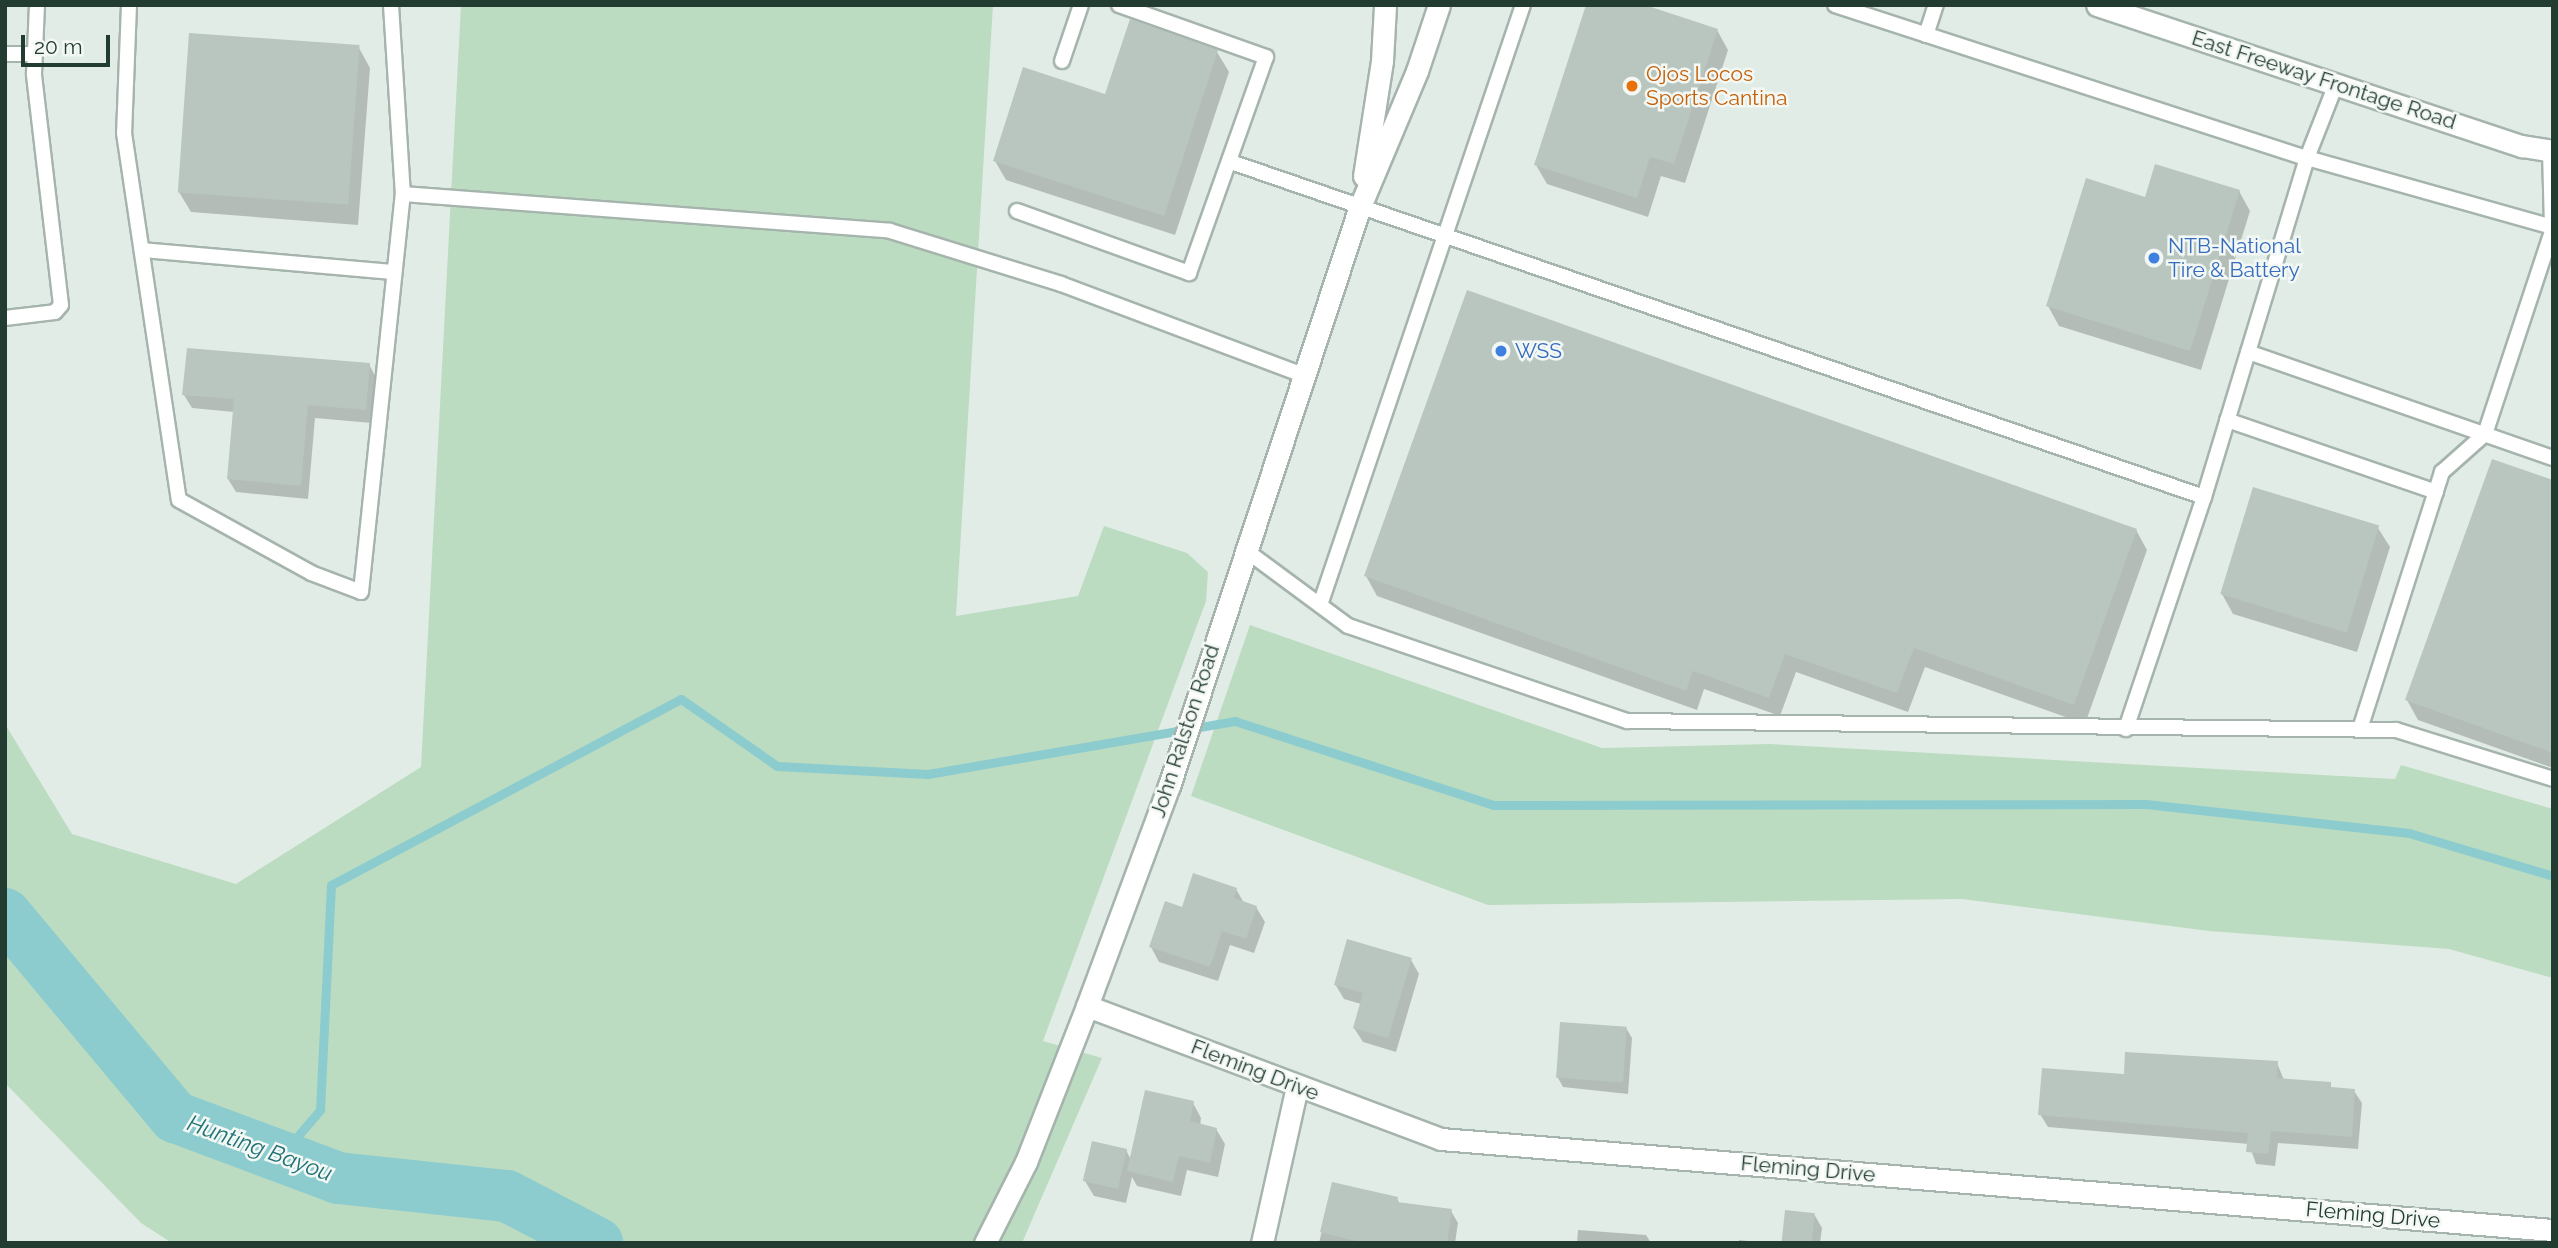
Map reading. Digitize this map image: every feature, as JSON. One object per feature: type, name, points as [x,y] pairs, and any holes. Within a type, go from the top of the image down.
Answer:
[{"type":"street","name":"John Ralston Road","points":[[1359,209],[1382,61],[1385,5]]},
{"type":"street","name":"John Ralston Road","points":[[985,1243],[1026,1162],[1169,786],[1244,549],[1359,209],[1417,71],[1439,5]]},
{"type":"street","name":"East Freeway Frontage Road","points":[[2097,5],[2522,146],[2552,151]]},
{"type":"street","name":"Fleming Drive","points":[[1087,1006],[1441,1139],[2553,1230]]},
{"type":"street","points":[[1262,1243],[1297,1086]]},
{"type":"lane","points":[[5,318],[55,312],[61,305],[33,54],[37,5]]},
{"type":"lane","points":[[129,5],[124,133],[179,500],[310,573],[361,592],[403,194],[391,5]]},
{"type":"lane","points":[[1062,61],[1081,5]]},
{"type":"lane","points":[[1017,211],[1189,273],[1231,162],[1266,57],[1119,5]]},
{"type":"lane","points":[[1320,605],[1523,5]]},
{"type":"lane","points":[[1835,5],[2307,158],[2552,227]]},
{"type":"lane","points":[[1926,34],[1936,5]]},
{"type":"lane","points":[[5,54],[33,54]]},
{"type":"lane","points":[[2126,729],[2204,497],[2307,158],[2336,84]]},
{"type":"lane","points":[[2360,730],[2442,472],[2484,434],[2552,227],[2552,151]]},
{"type":"lane","points":[[1231,162],[1359,209],[1445,235],[2204,497]]},
{"type":"lane","points":[[403,194],[890,231],[1061,284],[1303,375]]},
{"type":"lane","points":[[142,250],[394,272]]},
{"type":"lane","points":[[2248,352],[2553,458]]},
{"type":"lane","points":[[2227,420],[2436,492]]},
{"type":"lane","points":[[1244,549],[1348,626],[1627,721],[2126,729],[2396,730],[2553,779]]},
{"type":"green space","points":[[461,5],[993,5],[956,616],[1078,596],[1104,526],[1187,553],[1208,572],[1206,601],[1043,1041],[1102,1058],[1022,1243],[172,1243],[141,1223],[5,1083],[5,724],[72,834],[236,884],[421,767]]},
{"type":"green space","points":[[1250,625],[1602,748],[1769,744],[2395,779],[2401,765],[2553,809],[2553,978],[2449,949],[2209,931],[1962,899],[1488,905],[1191,796]]},
{"type":"building","points":[[1586,5],[1645,5],[1718,29],[1674,164],[1650,157],[1637,198],[1534,165]]},
{"type":"building","points":[[1130,19],[1218,50],[1164,216],[993,161],[1023,67],[1105,94]]},
{"type":"building","points":[[189,33],[360,45],[348,205],[178,193]]},
{"type":"building","points":[[2155,164],[2240,190],[2190,351],[2046,306],[2086,178],[2145,197]]},
{"type":"building","points":[[1467,290],[2137,529],[2074,705],[1914,648],[1897,693],[1785,654],[1769,698],[1693,671],[1686,691],[1364,576]]},
{"type":"building","points":[[187,348],[370,363],[366,410],[308,405],[301,486],[227,479],[234,399],[182,395]]},
{"type":"building","points":[[2492,459],[2553,480],[2553,753],[2405,700]]},
{"type":"building","points":[[2253,487],[2379,526],[2346,633],[2220,594]]},
{"type":"building","points":[[1193,873],[1237,888],[1234,898],[1257,906],[1246,939],[1222,931],[1210,967],[1149,947],[1165,901],[1182,907]]},
{"type":"building","points":[[1347,939],[1412,958],[1388,1038],[1353,1028],[1363,993],[1334,985]]},
{"type":"building","points":[[1560,1022],[1627,1027],[1623,1083],[1556,1078]]},
{"type":"building","points":[[2125,1052],[2278,1061],[2277,1078],[2331,1082],[2331,1087],[2355,1089],[2352,1137],[2271,1131],[2268,1154],[2246,1152],[2248,1133],[2038,1115],[2042,1068],[2124,1074]]},
{"type":"building","points":[[1145,1090],[1194,1101],[1190,1121],[1217,1128],[1210,1163],[1179,1156],[1173,1182],[1127,1171]]},
{"type":"building","points":[[1092,1141],[1127,1149],[1118,1189],[1083,1181]]},
{"type":"building","points":[[1332,1182],[1398,1197],[1397,1202],[1452,1209],[1447,1243],[1364,1243],[1320,1232]]},
{"type":"building","points":[[1785,1210],[1815,1213],[1812,1243],[1782,1243]]},
{"type":"waterway","points":[[279,1158],[320,1110],[331,885],[681,699],[777,766],[928,774],[1235,721],[1493,805],[2146,804],[2409,833],[2553,876]]},
{"type":"waterway","name":"Hunting Bayou","points":[[5,914],[175,1117],[338,1178],[507,1196],[597,1243]]},
{"type":"place","name":"Ojos Locos Sports Cantina","points":[[1632,86]]},
{"type":"place","name":"NTB-National Tire & Battery","points":[[2154,258]]},
{"type":"place","name":"WSS","points":[[1501,351]]}]
